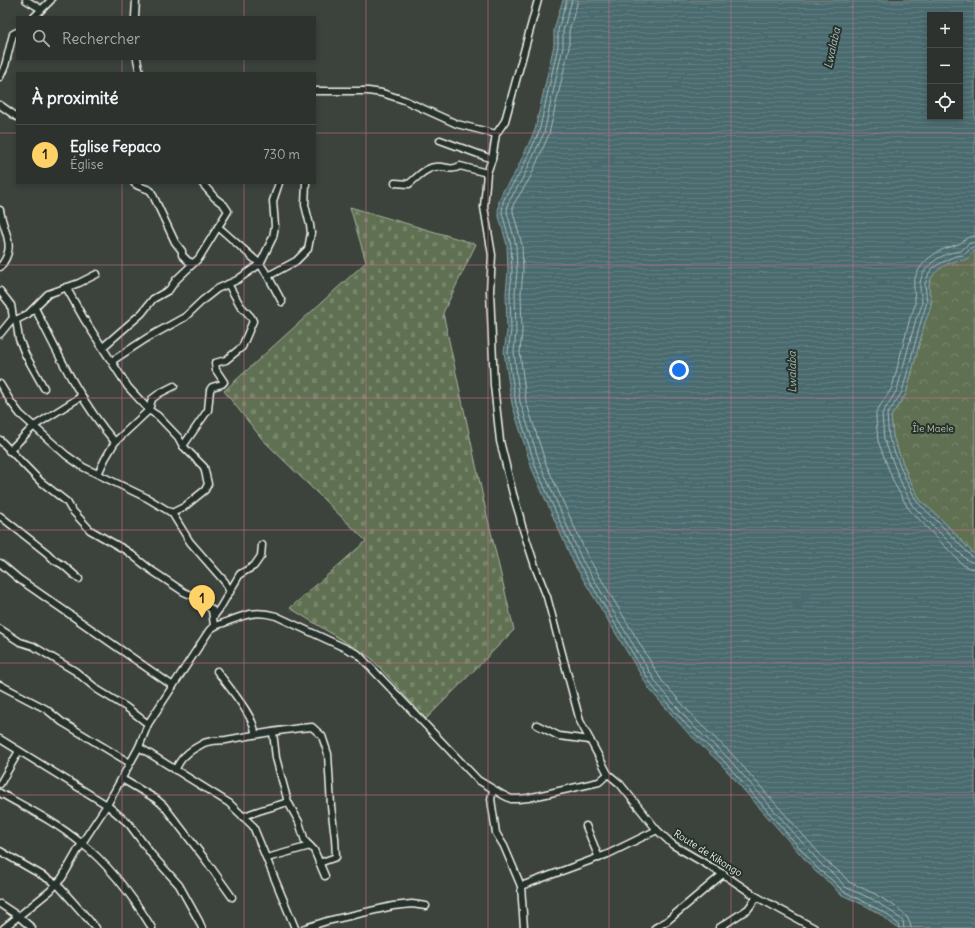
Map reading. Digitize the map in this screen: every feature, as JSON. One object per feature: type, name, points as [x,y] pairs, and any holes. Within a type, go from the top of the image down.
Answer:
[{"type":"street","points":[[26,0],[41,9]]},
{"type":"street","points":[[35,16],[52,0]]},
{"type":"street","points":[[135,16],[136,0]]},
{"type":"street","points":[[316,91],[368,91],[382,93],[404,100],[457,124],[496,134],[505,121],[538,0]]},
{"type":"street","points":[[0,77],[5,66],[13,34],[16,32]]},
{"type":"street","points":[[138,60],[140,72]]},
{"type":"street","points":[[0,105],[16,116]]},
{"type":"street","name":"Route de Kikongo","points":[[496,134],[492,159],[487,174],[484,207],[492,255],[490,291],[494,385],[500,441],[520,517],[520,523],[547,597],[580,721],[608,774],[620,784],[657,830],[673,845],[723,874],[757,897],[814,928]]},
{"type":"street","points":[[440,140],[492,159]]},
{"type":"street","points":[[395,183],[409,184],[423,172],[435,167],[453,169],[460,166],[487,174]]},
{"type":"street","points":[[135,184],[137,187],[146,188],[151,191],[175,242],[182,251],[182,255],[192,263]]},
{"type":"street","points":[[102,347],[142,313],[153,299],[169,290],[192,263],[199,258],[218,228],[228,211],[203,184]]},
{"type":"street","points":[[112,361],[147,338],[185,317],[217,289],[244,276],[260,264],[269,246],[274,231],[273,201],[278,184]]},
{"type":"street","points":[[268,276],[296,261],[308,249],[311,233],[305,204],[306,184]]},
{"type":"street","points":[[0,210],[8,240],[9,250],[8,256],[0,267]]},
{"type":"street","points":[[218,228],[260,264],[282,302]]},
{"type":"street","points":[[0,334],[15,319],[35,308],[48,294],[79,283],[97,274]]},
{"type":"street","points":[[183,446],[208,410],[210,390],[212,387],[224,382],[216,370],[215,364],[226,360],[242,347],[253,321],[240,305],[228,284]]},
{"type":"street","points":[[66,287],[84,319],[128,387],[149,410],[165,423],[183,446],[204,467],[208,484],[205,490],[196,498],[172,513]]},
{"type":"street","points":[[0,291],[11,305],[22,347],[44,388]]},
{"type":"street","points":[[35,308],[82,396],[115,442]]},
{"type":"street","points":[[0,384],[20,414],[66,455],[83,467],[147,498],[172,513],[190,542],[225,582],[230,592]]},
{"type":"street","points":[[98,474],[115,442],[149,410],[152,399],[174,386]]},
{"type":"street","points":[[9,451],[34,426],[82,396]]},
{"type":"street","points":[[0,440],[9,451],[40,481],[67,502],[71,509],[90,530],[127,551],[150,570],[184,592],[200,599],[212,610],[214,616],[214,626]]},
{"type":"street","points":[[0,516],[79,579]]},
{"type":"street","points":[[214,616],[240,574],[254,566],[261,556],[262,545]]},
{"type":"street","points":[[0,563],[19,579],[173,686]]},
{"type":"street","points":[[4,928],[50,891],[62,878],[82,843],[107,805],[139,747],[148,724],[209,631],[214,626],[243,615],[266,613],[283,619],[358,654],[478,780],[511,799],[528,798],[599,782],[608,774]]},
{"type":"street","points":[[0,629],[20,642],[33,646],[75,670],[98,690],[126,707],[148,724]]},
{"type":"street","points":[[217,671],[247,712],[256,730],[255,734]]},
{"type":"street","points":[[0,685],[46,709],[62,722],[130,763]]},
{"type":"street","points":[[537,725],[559,736],[590,740]]},
{"type":"street","points":[[175,770],[186,755],[213,740],[225,740],[288,729],[312,727],[324,739],[328,754],[336,857],[319,863]]},
{"type":"street","points":[[273,732],[276,758],[288,802],[299,822],[306,841],[314,850],[325,876]]},
{"type":"street","points":[[0,739],[107,805],[129,824],[152,855],[179,885],[202,928]]},
{"type":"street","points":[[139,747],[228,803],[253,826],[295,928]]},
{"type":"street","points":[[0,784],[19,751]]},
{"type":"street","points":[[122,778],[156,799],[164,806],[206,859],[232,897]]},
{"type":"street","points":[[493,790],[491,803],[496,833],[504,846],[521,886],[524,928]]},
{"type":"street","points":[[0,793],[41,816],[82,843],[109,869],[136,903],[152,928]]},
{"type":"street","points":[[243,817],[254,812],[288,802]]},
{"type":"street","points":[[586,826],[599,858]]},
{"type":"street","points":[[521,886],[599,858],[657,830]]},
{"type":"street","points":[[267,858],[310,846]]},
{"type":"street","points":[[0,851],[57,884],[96,928]]},
{"type":"street","points":[[656,928],[667,921],[723,874]]},
{"type":"street","points":[[719,928],[748,908],[757,897]]},
{"type":"street","points":[[0,904],[32,928]]},
{"type":"street","points":[[305,928],[327,920],[393,906],[412,904],[426,906]]},
{"type":"green space","points":[[350,207],[476,244],[443,313],[486,511],[514,630],[426,719],[371,658],[290,608],[366,541],[263,440],[224,391],[366,262]]},
{"type":"green space","name":"Île Maele","points":[[975,250],[975,555],[941,519],[920,500],[908,477],[893,437],[891,416],[906,394],[930,305],[930,280],[941,267],[957,260],[962,260]]},
{"type":"water","name":"Lwalaba","points":[[563,0],[975,0],[975,250],[967,259],[955,261],[946,265],[938,270],[932,277],[929,287],[931,299],[930,306],[906,394],[891,416],[893,437],[908,477],[920,500],[941,519],[975,555],[975,928],[899,928],[868,907],[840,894],[831,884],[816,872],[720,763],[688,733],[650,690],[574,564],[532,469],[512,404],[504,352],[507,331],[507,245],[498,213],[499,201],[503,191],[516,171],[535,130],[554,45],[554,30]]},
{"type":"place","name":"Eglise Fepaco","points":[[202,618]]}]
